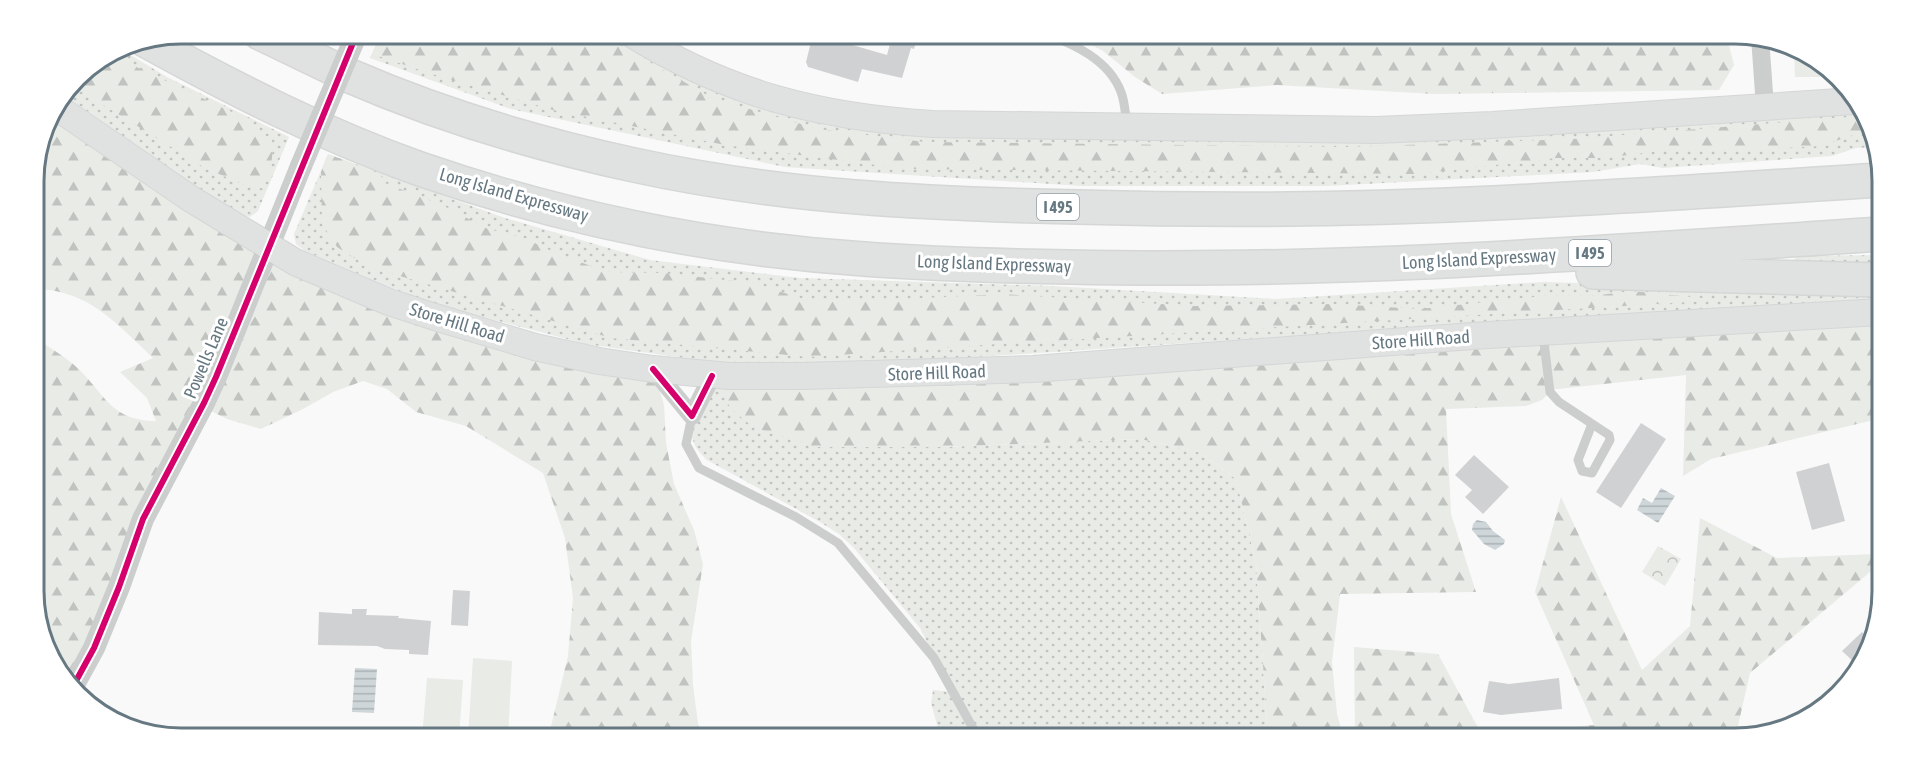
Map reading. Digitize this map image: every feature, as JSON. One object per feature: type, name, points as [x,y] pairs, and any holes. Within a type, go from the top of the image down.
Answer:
[{"type":"highway","name":"I 495","points":[[283,44],[351,76],[443,112],[537,141],[634,165],[747,186],[870,199],[1140,209],[1310,208],[1489,204],[1872,181]]},
{"type":"highway","name":"Long Island Expressway","points":[[155,46],[224,84],[304,122],[409,164],[518,199],[618,224],[735,245],[862,259],[1005,266],[1148,269],[1300,267],[1470,260],[1872,235]]},
{"type":"highway","points":[[1300,267],[1610,272],[1872,280]]},
{"type":"main road","points":[[649,44],[723,82],[771,99],[835,114],[933,124],[1410,129],[1847,101]]},
{"type":"main road","name":"Store Hill Road","points":[[63,111],[191,199],[295,262],[408,308],[535,347],[599,361],[712,376],[803,376],[1033,369],[1543,332],[1872,312]]},
{"type":"street","name":"Powells Lane","points":[[77,681],[94,648],[143,519],[216,377],[352,44]]},
{"type":"street","points":[[1761,46],[1765,106]]},
{"type":"street","points":[[653,369],[692,416],[712,376]]},
{"type":"lane","points":[[1074,44],[1111,72],[1121,93],[1128,126]]},
{"type":"lane","points":[[1543,332],[1550,392],[1559,402],[1609,435],[1610,440],[1592,473],[1582,471],[1578,460],[1592,424]]},
{"type":"lane","points":[[692,416],[686,444],[699,468],[796,517],[838,543],[934,658],[973,728]]},
{"type":"green space","points":[[376,44],[633,44],[716,90],[828,126],[979,137],[1435,141],[1852,109],[1868,147],[1856,148],[1832,156],[1663,168],[1640,164],[1593,172],[1327,186],[1082,186],[785,167],[511,109],[370,58]]},
{"type":"green space","points":[[376,44],[618,44],[712,98],[818,129],[925,142],[1346,147],[1573,139],[1856,116],[1863,132],[1821,146],[1745,150],[1667,150],[1605,158],[1556,158],[1416,174],[907,169],[725,145],[553,110],[372,54]]},
{"type":"green space","points":[[1090,44],[1729,44],[1734,65],[1719,90],[1434,94],[1277,85],[1162,94],[1135,77],[1103,51]]},
{"type":"green space","points":[[129,54],[167,77],[289,137],[258,211],[250,217],[235,214],[70,99],[77,90],[104,67]]},
{"type":"green space","points":[[1794,57],[1826,77],[1795,77]]},
{"type":"green space","points":[[121,58],[234,113],[272,140],[271,165],[262,188],[254,189],[205,168],[78,89],[90,77]]},
{"type":"green space","points":[[57,122],[295,262],[653,369],[664,405],[666,443],[674,484],[694,530],[703,564],[691,641],[693,685],[699,728],[551,728],[568,656],[573,598],[565,538],[543,473],[466,426],[416,412],[387,389],[363,381],[333,392],[261,429],[227,419],[203,407],[74,678],[51,636],[44,600],[44,343],[73,364],[117,410],[140,420],[156,421],[147,398],[120,372],[153,358],[114,321],[100,311],[70,295],[44,290],[44,172],[48,145]]},
{"type":"green space","points":[[328,154],[505,218],[650,260],[800,278],[1053,286],[1276,299],[1543,282],[1872,291],[1872,300],[1486,323],[932,360],[726,364],[586,344],[426,302],[305,251],[296,244],[294,234]]},
{"type":"green space","points":[[328,154],[380,174],[385,183],[444,206],[488,229],[522,237],[560,255],[608,272],[663,273],[752,283],[804,299],[885,300],[1001,294],[1194,306],[1333,304],[1420,309],[1543,296],[1592,296],[1631,291],[1723,300],[809,357],[611,338],[369,267],[337,247],[322,224],[321,172]]},
{"type":"green space","points":[[1872,255],[1872,267],[1797,264],[1792,261],[1799,256]]},
{"type":"green space","points":[[1872,312],[1872,420],[1711,459],[1683,476],[1686,375],[1549,390],[1550,392],[1542,400],[1526,406],[1446,409],[1451,514],[1476,592],[1340,594],[1332,662],[1337,714],[1341,728],[1267,728],[1256,563],[1236,479],[1199,452],[1140,439],[944,447],[816,447],[753,427],[731,409],[712,376]]},
{"type":"green space","points":[[712,376],[721,390],[944,447],[1140,439],[1199,452],[1236,479],[1256,563],[1267,728],[938,728],[931,703],[933,690],[952,692],[920,628],[853,547],[839,534],[707,460],[693,440],[693,426]]},
{"type":"green space","points":[[1561,497],[1642,670],[1690,626],[1700,518],[1777,558],[1872,554],[1872,570],[1750,673],[1738,728],[1560,728],[1594,725],[1535,592]]},
{"type":"green space","points":[[1658,546],[1681,559],[1665,586],[1642,572]]},
{"type":"green space","points":[[1354,647],[1438,654],[1478,728],[1355,728]]},
{"type":"green space","points":[[473,658],[512,661],[509,728],[469,728]]},
{"type":"green space","points":[[427,678],[463,680],[460,728],[423,728]]},
{"type":"shaded area","points":[[1661,488],[1675,496],[1658,523],[1637,510],[1643,498],[1652,503]]},
{"type":"shaded area","points":[[1477,520],[1486,522],[1505,540],[1504,544],[1495,550],[1484,544],[1472,530]]},
{"type":"shaded area","points":[[355,668],[377,669],[374,713],[352,712]]},
{"type":"building","points":[[810,44],[849,44],[887,55],[890,44],[915,44],[914,49],[911,48],[902,78],[862,69],[858,82],[808,67],[806,62]]},
{"type":"building","points":[[1641,423],[1666,439],[1621,508],[1596,492]]},
{"type":"building","points":[[1474,455],[1509,487],[1483,514],[1465,497],[1472,490],[1455,475]]},
{"type":"building","points":[[1829,463],[1845,521],[1812,530],[1796,472]]},
{"type":"building","points":[[453,590],[470,591],[468,626],[451,625]]},
{"type":"building","points":[[352,609],[367,609],[366,615],[399,616],[398,618],[431,621],[428,655],[409,654],[409,650],[385,649],[377,646],[318,645],[319,612],[352,614]]},
{"type":"building","points":[[1862,632],[1865,635],[1853,661],[1842,651]]},
{"type":"building","points":[[1559,678],[1562,709],[1501,715],[1483,712],[1489,681],[1509,684]]},
{"type":"cycle path","points":[[76,681],[94,648],[143,519],[216,377],[352,44]]},
{"type":"cycle path","points":[[653,369],[692,416],[712,376]]}]
